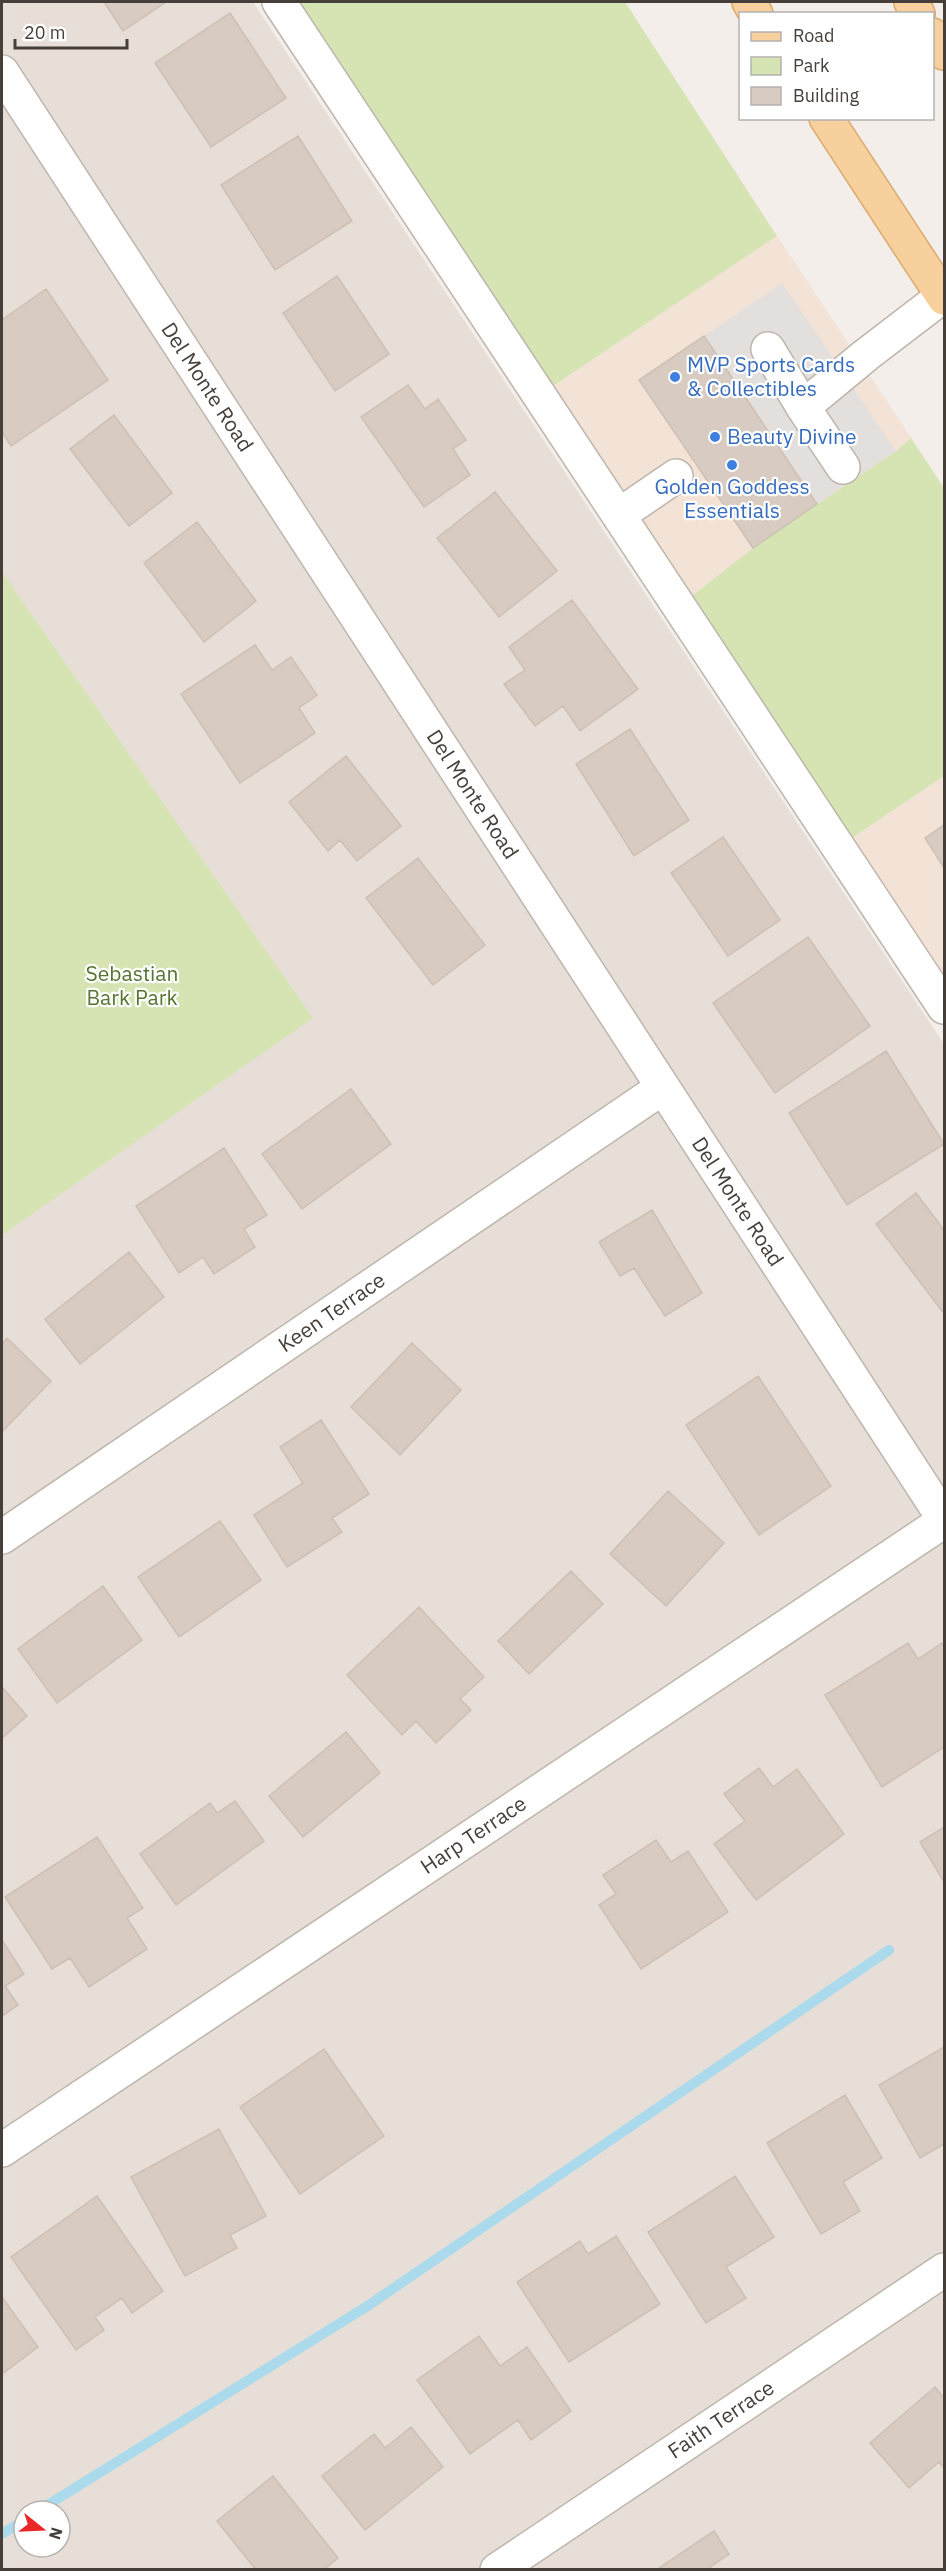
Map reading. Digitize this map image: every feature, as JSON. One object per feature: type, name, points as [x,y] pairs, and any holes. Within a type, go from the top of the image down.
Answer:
[{"type":"main road","points":[[934,36],[945,53]]},
{"type":"main road","points":[[827,120],[944,297]]},
{"type":"street","points":[[279,2],[945,1007]]},
{"type":"street","name":"Del Monte Road","points":[[2,72],[662,1089],[945,1520]]},
{"type":"street","points":[[803,407],[866,355],[944,297]]},
{"type":"street","points":[[768,349],[843,467]]},
{"type":"street","points":[[619,515],[676,476]]},
{"type":"street","name":"Keen Terrace","points":[[2,1537],[662,1089]]},
{"type":"street","name":"Harp Terrace","points":[[2,2150],[945,1520]]},
{"type":"street","name":"Faith Terrace","points":[[497,2570],[945,2270]]},
{"type":"shaded area","points":[[2,2],[253,2],[944,1044],[944,2569],[2,2570]]},
{"type":"shaded area","points":[[777,236],[911,438],[896,451],[753,548],[683,603],[547,390]]},
{"type":"shaded area","points":[[782,283],[896,451],[817,504],[704,336]]},
{"type":"shaded area","points":[[944,776],[944,989],[846,842]]},
{"type":"green space","points":[[295,2],[625,2],[777,236],[547,390]]},
{"type":"green space","points":[[911,438],[944,488],[944,776],[846,842],[683,603],[753,548],[896,451]]},
{"type":"green space","name":"Sebastian Bark Park","points":[[2,572],[313,1018],[2,1235]]},
{"type":"building","points":[[104,2],[166,2],[123,31]]},
{"type":"building","points":[[230,13],[286,98],[211,147],[155,63]]},
{"type":"building","points":[[298,136],[352,221],[275,270],[221,185]]},
{"type":"building","points":[[337,276],[389,354],[335,391],[283,313]]},
{"type":"building","points":[[46,289],[108,380],[11,446],[2,432],[2,320]]},
{"type":"building","points":[[704,336],[817,504],[753,548],[639,380]]},
{"type":"building","points":[[408,385],[425,409],[438,399],[466,440],[453,449],[470,475],[424,507],[361,417]]},
{"type":"building","points":[[114,415],[172,493],[129,526],[70,449]]},
{"type":"building","points":[[495,492],[557,571],[499,617],[437,538]]},
{"type":"building","points":[[197,522],[256,601],[204,642],[144,563]]},
{"type":"building","points":[[572,600],[638,689],[580,731],[563,706],[535,726],[504,684],[525,670],[509,647]]},
{"type":"building","points":[[255,645],[272,670],[291,657],[317,695],[299,708],[315,733],[240,783],[181,694]]},
{"type":"building","points":[[630,729],[689,820],[634,856],[576,764]]},
{"type":"building","points":[[346,756],[401,826],[357,861],[340,840],[328,851],[289,802]]},
{"type":"building","points":[[944,825],[944,868],[925,838]]},
{"type":"building","points":[[723,837],[780,920],[728,956],[671,873]]},
{"type":"building","points":[[418,858],[485,945],[433,985],[366,898]]},
{"type":"building","points":[[808,937],[870,1026],[775,1093],[713,1003]]},
{"type":"building","points":[[886,1051],[944,1144],[847,1205],[789,1113]]},
{"type":"building","points":[[351,1089],[391,1144],[302,1209],[262,1154]]},
{"type":"building","points":[[224,1148],[267,1215],[244,1229],[255,1247],[214,1274],[203,1257],[179,1273],[136,1206]]},
{"type":"building","points":[[916,1193],[944,1230],[944,1309],[942,1311],[876,1224]]},
{"type":"building","points":[[652,1210],[702,1293],[665,1316],[634,1268],[620,1276],[599,1242]]},
{"type":"building","points":[[129,1252],[164,1297],[80,1364],[45,1319]]},
{"type":"building","points":[[7,1338],[51,1381],[2,1432],[2,1344]]},
{"type":"building","points":[[412,1343],[461,1390],[400,1455],[351,1407]]},
{"type":"building","points":[[758,1376],[831,1486],[759,1535],[686,1425]]},
{"type":"building","points":[[321,1420],[369,1494],[332,1518],[342,1532],[287,1567],[254,1515],[303,1483],[280,1447]]},
{"type":"building","points":[[668,1491],[724,1543],[666,1606],[610,1554]]},
{"type":"building","points":[[220,1521],[261,1580],[179,1637],[138,1577]]},
{"type":"building","points":[[571,1571],[603,1604],[529,1674],[498,1641]]},
{"type":"building","points":[[103,1586],[142,1640],[57,1703],[18,1649]]},
{"type":"building","points":[[419,1607],[484,1677],[460,1699],[471,1710],[436,1743],[416,1721],[402,1735],[347,1675]]},
{"type":"building","points":[[908,1643],[918,1659],[942,1643],[944,1647],[944,1747],[882,1787],[825,1695]]},
{"type":"building","points":[[2,1687],[27,1716],[2,1738]]},
{"type":"building","points":[[346,1732],[380,1773],[303,1837],[269,1796]]},
{"type":"building","points":[[759,1768],[773,1787],[797,1769],[844,1834],[756,1900],[714,1844],[745,1821],[724,1794]]},
{"type":"building","points":[[235,1801],[264,1841],[176,1905],[140,1854],[210,1803],[217,1813]]},
{"type":"building","points":[[944,1827],[944,1882],[920,1842]]},
{"type":"building","points":[[97,1837],[143,1908],[127,1918],[147,1949],[89,1987],[70,1958],[52,1969],[5,1897]]},
{"type":"building","points":[[656,1840],[671,1862],[688,1851],[728,1912],[641,1969],[599,1905],[616,1894],[603,1875]]},
{"type":"building","points":[[2,1940],[24,1974],[5,1986],[18,2005],[2,2016]]},
{"type":"building","points":[[944,2047],[944,2144],[920,2158],[879,2085]]},
{"type":"building","points":[[324,2049],[384,2136],[300,2194],[240,2107]]},
{"type":"building","points":[[845,2095],[882,2158],[843,2182],[860,2211],[821,2234],[767,2143]]},
{"type":"building","points":[[219,2129],[266,2216],[230,2235],[237,2248],[185,2276],[131,2177]]},
{"type":"building","points":[[735,2176],[774,2237],[726,2267],[746,2298],[706,2323],[648,2232]]},
{"type":"building","points":[[97,2196],[163,2291],[132,2313],[122,2298],[95,2317],[104,2330],[76,2350],[11,2257]]},
{"type":"building","points":[[616,2236],[660,2304],[569,2362],[517,2282],[580,2241],[588,2254]]},
{"type":"building","points":[[2,2297],[38,2347],[2,2374]]},
{"type":"building","points":[[479,2336],[500,2366],[527,2347],[571,2411],[531,2440],[518,2420],[470,2454],[417,2380]]},
{"type":"building","points":[[935,2387],[944,2398],[944,2468],[939,2462],[909,2488],[870,2443]]},
{"type":"building","points":[[411,2427],[443,2467],[365,2530],[322,2476],[374,2434],[385,2448]]},
{"type":"building","points":[[273,2476],[338,2558],[324,2570],[256,2570],[217,2521]]},
{"type":"building","points":[[714,2531],[729,2554],[706,2570],[656,2570]]},
{"type":"waterway","points":[[57,2499],[366,2307],[889,1950]]},
{"type":"waterway","points":[[2,2534],[12,2528]]},
{"type":"place","name":"MVP Sports Cards & Collectibles","points":[[675,377]]},
{"type":"place","name":"Beauty Divine","points":[[715,437]]},
{"type":"place","name":"Golden Goddess Essentials","points":[[732,465]]}]
